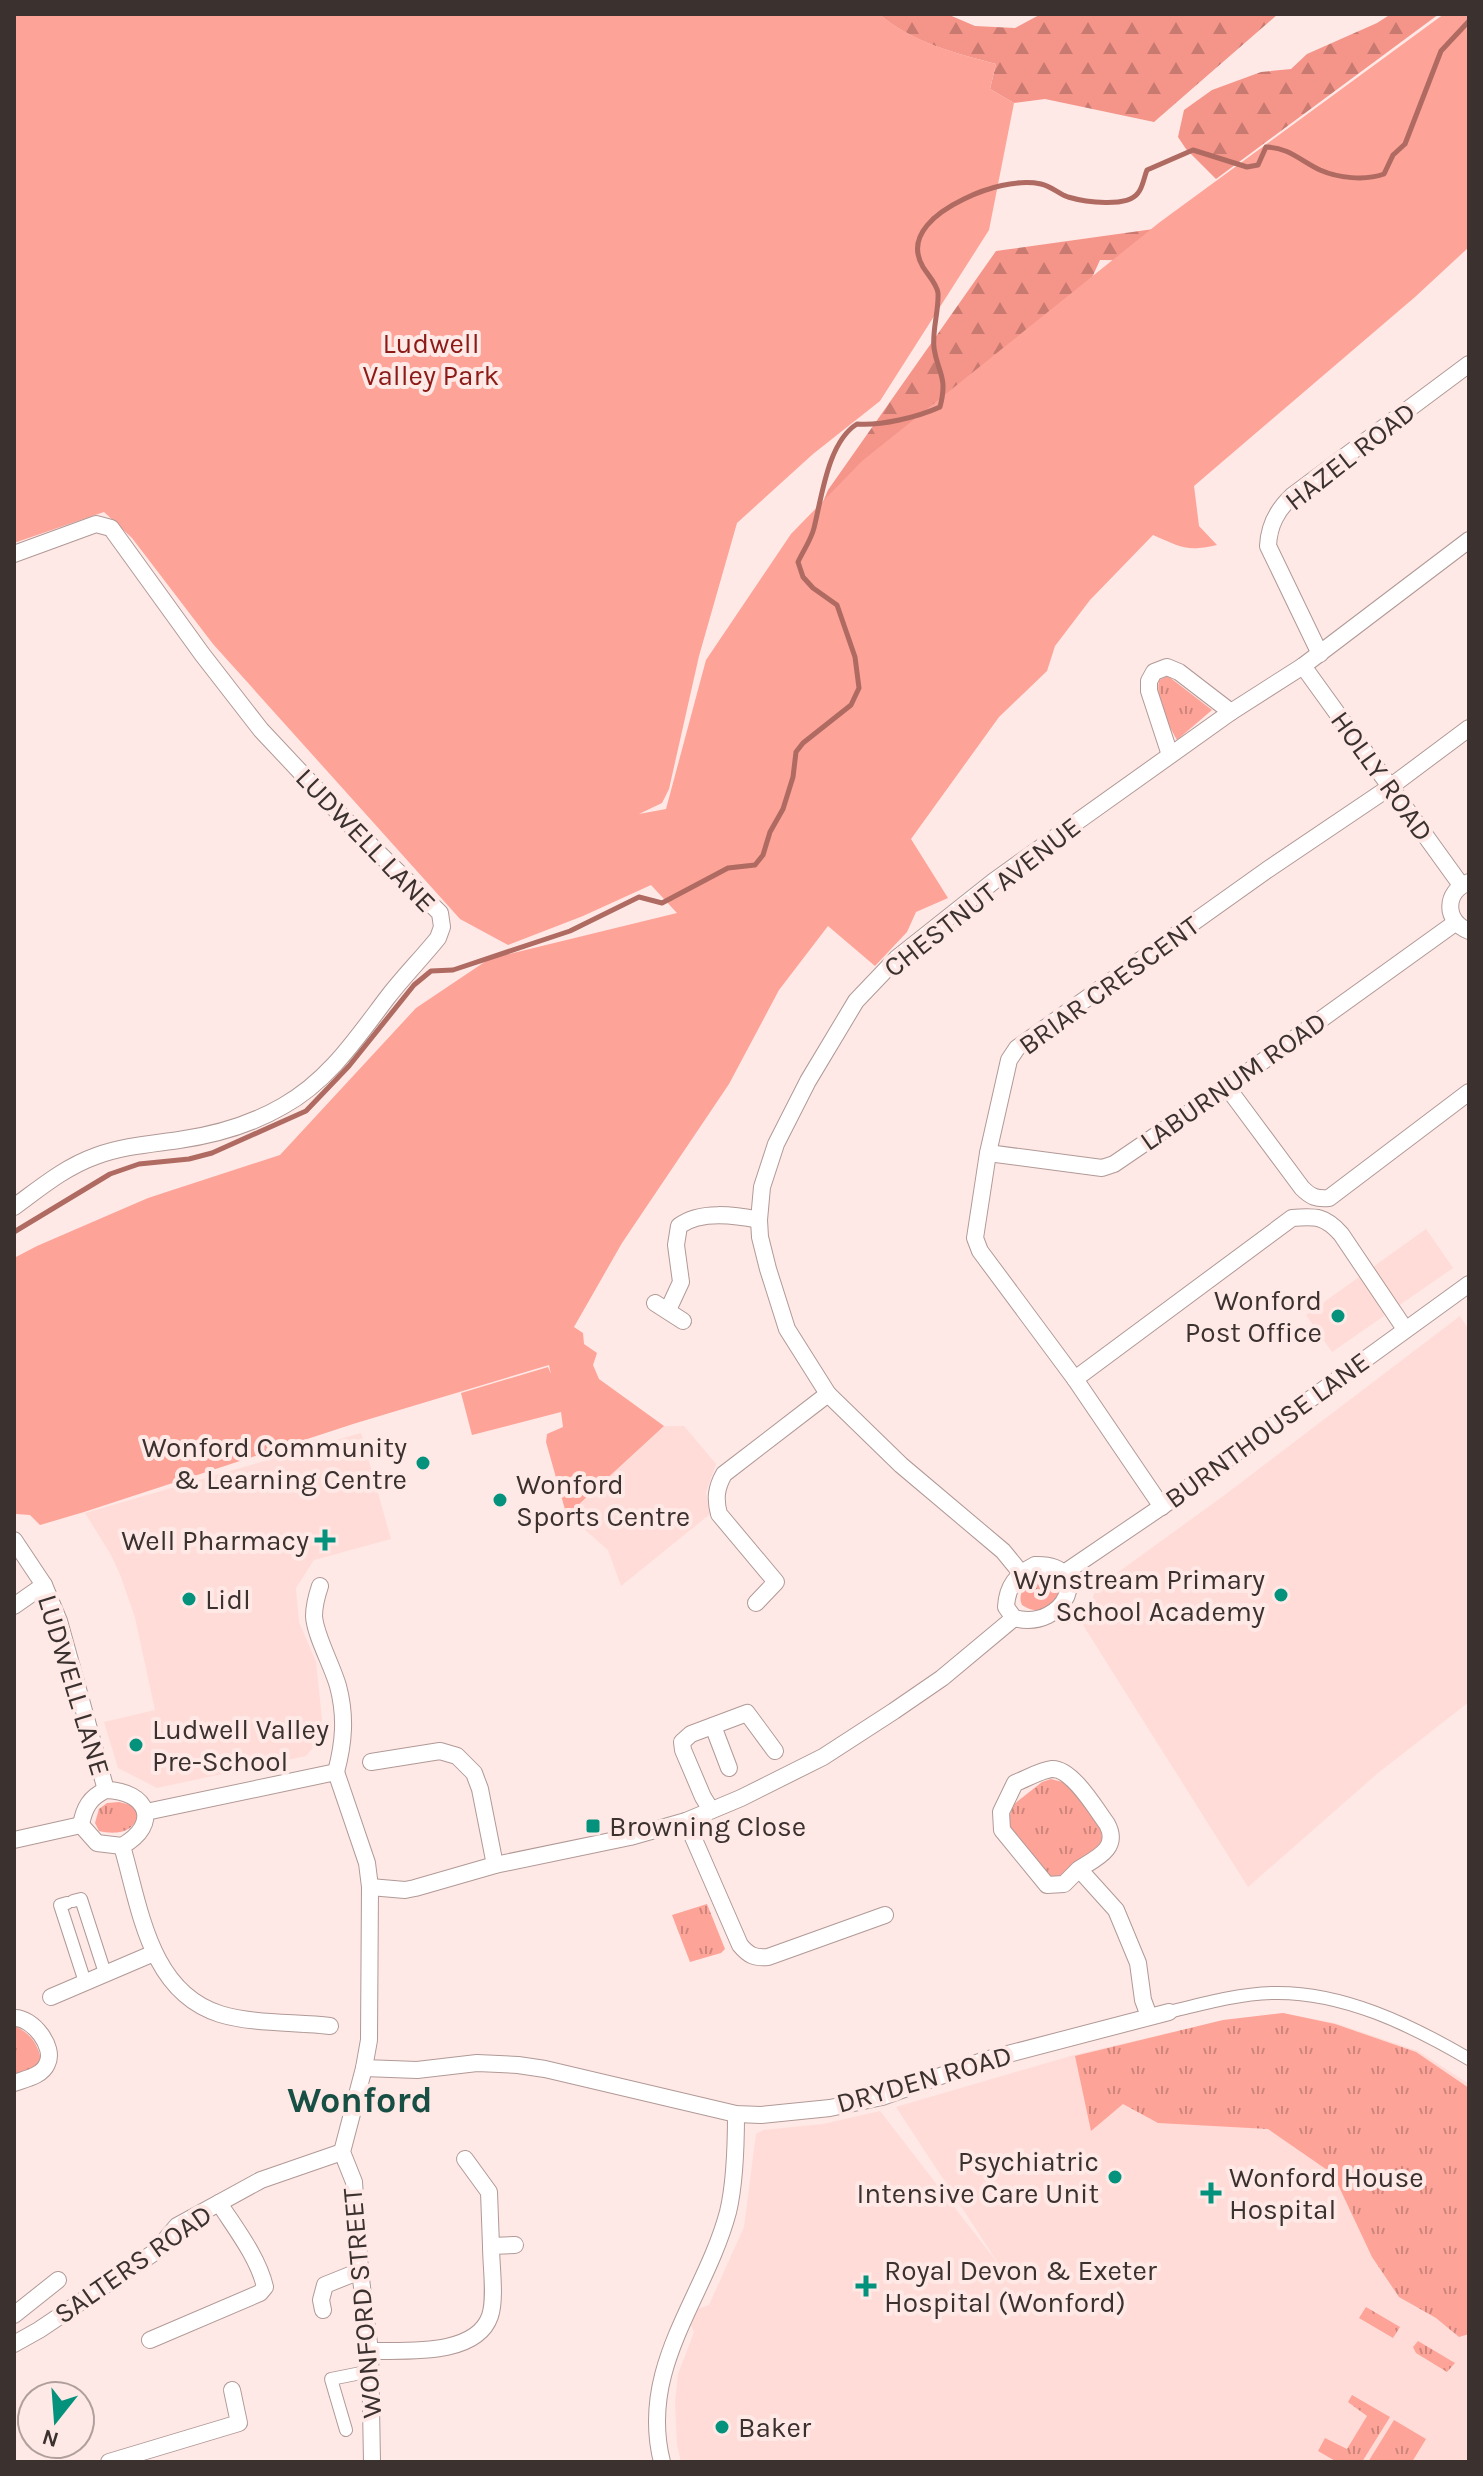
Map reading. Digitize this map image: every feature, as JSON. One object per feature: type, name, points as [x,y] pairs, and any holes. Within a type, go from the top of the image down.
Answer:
[{"type":"street","name":"HAZEL ROAD","points":[[1320,654],[1268,546],[1275,516],[1292,496],[1466,373]]},
{"type":"street","name":"LUDWELL LANE","points":[[14,554],[96,524],[111,528],[261,730],[354,829],[440,913],[442,927],[438,938],[352,1046],[305,1092],[281,1108],[197,1137],[95,1156],[52,1179],[14,1207]]},
{"type":"street","name":"CHESTNUT AVENUE","points":[[1021,1573],[1003,1551],[901,1465],[828,1394],[787,1329],[760,1237],[762,1187],[776,1144],[808,1081],[856,1001],[897,958],[994,881],[1231,712],[1320,654],[1469,540]]},
{"type":"street","name":"HOLLY ROAD","points":[[1303,666],[1390,787],[1465,883]]},
{"type":"street","points":[[1170,755],[1149,691],[1149,681],[1154,672],[1167,667],[1179,672],[1231,712]]},
{"type":"street","name":"BRIAR CRESCENT","points":[[1162,1507],[1075,1379],[980,1251],[975,1238],[1006,1067],[1017,1048],[1267,870],[1390,787],[1469,728]]},
{"type":"street","points":[[1462,927],[1451,915],[1451,898],[1465,883]]},
{"type":"street","name":"LABURNUM ROAD","points":[[988,1153],[1102,1168],[1114,1164],[1462,927]]},
{"type":"street","points":[[1227,1087],[1302,1188],[1311,1197],[1329,1198],[1469,1092]]},
{"type":"street","points":[[683,1321],[661,1306],[681,1282],[676,1245],[679,1226],[693,1218],[736,1216],[759,1220]]},
{"type":"street","points":[[1075,1379],[1292,1218],[1318,1217],[1329,1221],[1405,1329]]},
{"type":"street","name":"BURNTHOUSE LANE","points":[[1064,1573],[1162,1507],[1469,1284]]},
{"type":"street","points":[[756,1603],[776,1582],[719,1514],[716,1501],[719,1483],[724,1474],[828,1394]]},
{"type":"street","name":"LUDWELL LANE","points":[[14,1540],[44,1585],[59,1621],[106,1790]]},
{"type":"street","points":[[1035,1565],[1064,1573],[1069,1583],[1068,1593],[1063,1602],[1045,1618],[1029,1621],[1014,1618],[1006,1607],[1006,1598],[1021,1573],[1035,1565]]},
{"type":"street","points":[[14,1606],[44,1585]]},
{"type":"street","points":[[146,1812],[336,1772],[344,1730],[343,1708],[314,1616],[320,1586]]},
{"type":"street","points":[[370,1887],[405,1890],[495,1865],[583,1848],[686,1821],[741,1798],[823,1757],[942,1678],[1014,1618]]},
{"type":"street","points":[[711,1810],[682,1742],[691,1734],[747,1713],[775,1751]]},
{"type":"street","points":[[713,1726],[729,1768]]},
{"type":"street","points":[[371,1762],[440,1751],[465,1762],[474,1773],[480,1789],[495,1865]]},
{"type":"street","points":[[1052,1769],[1063,1772],[1107,1824],[1111,1842],[1105,1854],[1079,1869],[1064,1884],[1047,1885],[1002,1830],[1001,1812],[1015,1783],[1052,1769]]},
{"type":"street","name":"WONFORD STREET","points":[[336,1772],[367,1863],[370,1887],[369,2040],[342,2152],[354,2182],[360,2271],[370,2351],[372,2462]]},
{"type":"street","points":[[106,1790],[129,1793],[138,1799],[146,1812],[146,1822],[140,1834],[122,1846],[97,1843],[81,1825],[90,1801],[106,1790]]},
{"type":"street","points":[[686,1821],[746,1953],[768,1957],[885,1915]]},
{"type":"street","points":[[14,1840],[81,1825]]},
{"type":"street","points":[[122,1846],[154,1953],[169,1980],[184,1994],[219,2013],[246,2019],[330,2026]]},
{"type":"street","points":[[1079,1869],[1116,1910],[1138,1963],[1143,2000],[1149,2016]]},
{"type":"street","points":[[85,1982],[60,1905],[74,1901],[105,1973]]},
{"type":"street","points":[[51,1997],[154,1953]]},
{"type":"street","name":"DRYDEN ROAD","points":[[364,2068],[417,2070],[477,2063],[518,2065],[736,2114],[761,2115],[830,2108],[882,2097],[985,2060],[1149,2016],[1248,1995],[1291,1993],[1335,2001],[1406,2025],[1469,2059]]},
{"type":"street","points":[[14,2018],[34,2024],[43,2038],[49,2057],[47,2066],[38,2075],[14,2083]]},
{"type":"street","points":[[662,2462],[657,2417],[660,2382],[667,2355],[718,2243],[728,2210],[736,2114]]},
{"type":"street","name":"SALTERS ROAD","points":[[14,2344],[155,2252],[177,2226],[261,2180],[342,2152]]},
{"type":"street","points":[[370,2351],[444,2348],[464,2341],[483,2327],[491,2314],[489,2192],[465,2159]]},
{"type":"street","points":[[150,2340],[260,2293],[265,2287],[263,2278],[219,2203]]},
{"type":"street","points":[[491,2246],[515,2245]]},
{"type":"street","points":[[323,2310],[321,2300],[325,2285],[360,2271]]},
{"type":"street","name":"SALTERS ROAD","points":[[14,2315],[58,2280]]},
{"type":"street","points":[[346,2430],[331,2379],[371,2371]]},
{"type":"street","points":[[109,2462],[239,2423],[232,2390]]},
{"type":"shaded area","points":[[1426,1229],[1453,1268],[1332,1352],[1306,1315]]},
{"type":"shaded area","name":"Wynstream Primary School Academy","points":[[1460,1316],[1469,1330],[1469,1702],[1378,1773],[1248,1887],[1083,1625],[1095,1589]]},
{"type":"shaded area","points":[[664,1426],[684,1426],[716,1464],[706,1492],[710,1514],[621,1586],[608,1550],[566,1513]]},
{"type":"shaded area","points":[[361,1433],[391,1539],[314,1560],[296,1588],[299,1622],[316,1662],[322,1719],[320,1739],[306,1756],[157,1788],[118,1768],[104,1722],[155,1710],[135,1618],[121,1577],[85,1513]]},
{"type":"shaded area","name":"Wonford House Hospital","points":[[1283,2013],[1335,2023],[1418,2051],[1469,2084],[1469,2462],[681,2462],[675,2403],[678,2374],[694,2332],[686,2313],[709,2305],[744,2227],[756,2134],[763,2130],[823,2124],[880,2111],[1000,2266],[896,2107],[1074,2055],[1225,2020]]},
{"type":"green space","name":"Ludwell Valley Park","points":[[14,14],[879,14],[920,39],[996,64],[990,89],[1014,103],[989,230],[880,401],[813,454],[737,523],[699,656],[669,789],[662,803],[639,814],[666,809],[706,660],[791,534],[862,461],[1160,222],[1444,14],[1469,14],[1469,247],[1194,486],[1199,526],[1217,545],[1184,547],[1153,535],[1090,600],[1055,646],[1047,671],[999,717],[911,839],[948,898],[916,912],[907,932],[875,966],[828,926],[779,990],[729,1084],[622,1243],[574,1327],[583,1333],[584,1344],[597,1353],[593,1365],[599,1379],[664,1426],[566,1513],[546,1442],[547,1434],[563,1427],[561,1412],[472,1435],[461,1393],[548,1367],[551,1374],[549,1365],[353,1424],[40,1525],[30,1515],[14,1512],[14,1258],[148,1198],[280,1155],[416,1008],[489,959],[677,913],[651,885],[508,945],[460,919],[213,644],[132,538],[104,512],[14,543]]},
{"type":"green space","points":[[879,14],[947,14],[975,26],[1015,28],[1041,14],[1278,14],[1154,122],[1045,99],[1014,103],[990,89],[996,64],[919,39]]},
{"type":"green space","points":[[1391,14],[1439,14],[1216,179],[1178,137],[1184,110],[1212,90],[1261,72],[1291,69],[1307,54]]},
{"type":"green space","points":[[1168,227],[1180,261],[1100,260],[1062,344],[807,540],[828,490],[996,251]]},
{"type":"green space","points":[[1168,676],[1212,710],[1177,740],[1160,703],[1159,680]]},
{"type":"green space","points":[[1042,1575],[1057,1579],[1061,1586],[1060,1594],[1043,1609],[1033,1610],[1022,1605],[1021,1595],[1029,1584]]},
{"type":"green space","points":[[1051,1779],[1070,1784],[1101,1827],[1102,1839],[1098,1850],[1070,1877],[1048,1879],[1007,1825],[1013,1805],[1042,1782]]},
{"type":"green space","points":[[107,1803],[131,1805],[138,1812],[133,1824],[124,1831],[99,1831],[95,1823],[99,1809]]},
{"type":"green space","points":[[707,1904],[725,1949],[690,1962],[672,1915]]},
{"type":"green space","points":[[1283,2013],[1335,2024],[1416,2052],[1469,2088],[1469,2334],[1459,2337],[1436,2318],[1399,2297],[1372,2257],[1333,2174],[1268,2129],[1158,2123],[1123,2104],[1091,2131],[1075,2056],[1223,2020]]},
{"type":"green space","points":[[15,2026],[33,2040],[41,2061],[36,2067],[14,2075]]},
{"type":"green space","points":[[1366,2307],[1400,2327],[1393,2338],[1359,2318]]},
{"type":"green space","points":[[1418,2341],[1455,2363],[1447,2372],[1416,2353],[1413,2347]]},
{"type":"green space","points":[[1352,2395],[1390,2417],[1362,2462],[1337,2462],[1318,2451],[1325,2438],[1347,2449],[1367,2416],[1348,2402]]},
{"type":"green space","points":[[1394,2420],[1426,2439],[1412,2462],[1368,2462]]},
{"type":"waterway","points":[[14,1232],[110,1174],[139,1164],[189,1159],[212,1153],[306,1111],[349,1066],[414,985],[431,971],[453,970],[570,931],[639,897],[662,903],[728,868],[755,865],[763,855],[770,832],[783,809],[793,777],[796,752],[851,705],[859,688],[855,657],[837,605],[803,577],[798,562],[813,532],[833,456],[847,432],[857,424],[899,420],[940,407],[943,382],[934,341],[938,293],[918,255],[921,235],[927,226],[944,210],[964,199],[1012,184],[1041,184],[1085,201],[1125,201],[1138,193],[1147,170],[1193,150],[1247,167],[1258,165],[1266,147],[1274,148],[1335,175],[1360,178],[1384,174],[1393,155],[1405,144],[1441,51],[1469,21]]},
{"type":"place","name":"Wonford Post Office","points":[[1338,1316]]},
{"type":"place","name":"Wonford Community & Learning Centre","points":[[423,1463]]},
{"type":"place","name":"Wonford Sports Centre","points":[[500,1500]]},
{"type":"place","name":"Well Pharmacy","points":[[325,1540]]},
{"type":"place","name":"Wynstream Primary School Academy","points":[[1281,1595]]},
{"type":"place","name":"Lidl","points":[[189,1599]]},
{"type":"place","name":"Ludwell Valley Pre-School","points":[[136,1745]]},
{"type":"place","name":"Browning Close","points":[[593,1826]]},
{"type":"place","name":"Psychiatric Intensive Care Unit","points":[[1115,2177]]},
{"type":"place","name":"Wonford House Hospital","points":[[1211,2193]]},
{"type":"place","name":"Royal Devon & Exeter Hospital (Wonford)","points":[[866,2286]]},
{"type":"place","name":"Baker","points":[[722,2427]]},
{"type":"district","name":"Wonford","points":[[360,2100]]}]
